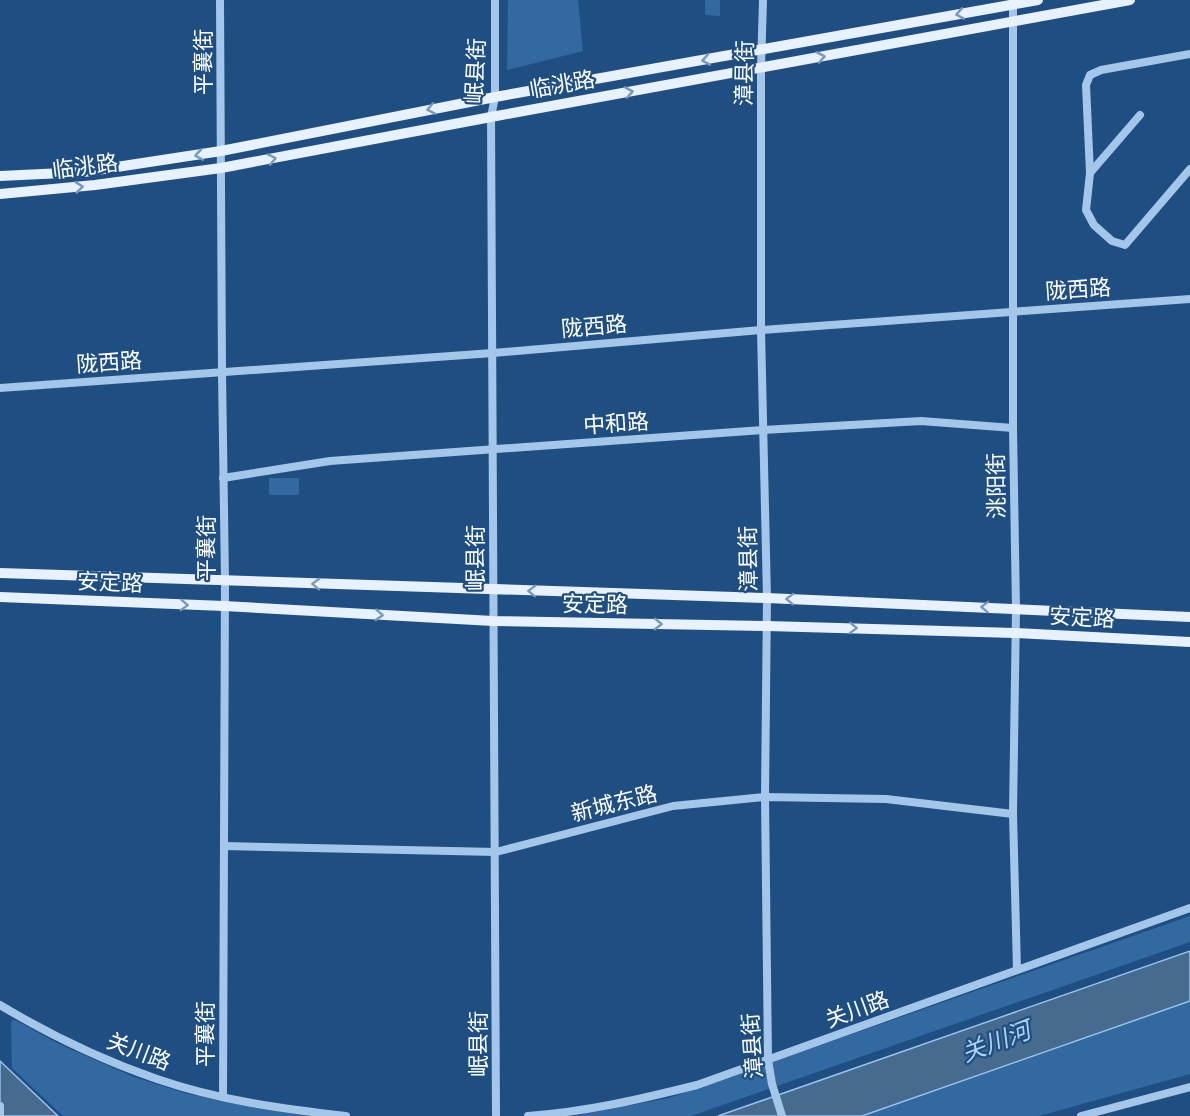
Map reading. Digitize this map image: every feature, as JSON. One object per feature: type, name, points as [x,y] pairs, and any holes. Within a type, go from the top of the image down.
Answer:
[{"type":"main road","name":"临洮路","points":[[0,176],[84,172],[221,151],[495,97],[763,50],[1013,2],[1038,0]]},
{"type":"main road","name":"临洮路","points":[[0,194],[84,186],[221,168],[1130,0]]},
{"type":"main road","name":"安定路","points":[[0,573],[767,598],[1190,617]]},
{"type":"main road","name":"安定路","points":[[0,597],[224,606],[493,621],[1015,633],[1190,642]]},
{"type":"street","name":"平襄街","points":[[220,0],[225,581],[223,1096]]},
{"type":"street","name":"岷县街","points":[[495,0],[495,97],[491,117],[496,1116]]},
{"type":"street","name":"漳县街","points":[[763,0],[761,330],[767,598],[765,796],[768,1059],[772,1084],[782,1116]]},
{"type":"street","name":"洮阳街","points":[[1013,2],[1013,428],[1016,609],[1013,814],[1017,970]]},
{"type":"street","points":[[1190,54],[1101,70],[1090,75],[1086,84],[1090,173],[1086,210],[1094,225],[1112,241],[1125,244],[1190,169]]},
{"type":"street","points":[[1090,173],[1140,115]]},
{"type":"street","name":"陇西路","points":[[0,388],[493,353],[761,330],[1190,299]]},
{"type":"street","name":"中和路","points":[[223,478],[330,461],[763,430],[921,421],[1013,428]]},
{"type":"street","name":"新城东路","points":[[224,846],[496,852],[673,806],[765,796],[886,799],[1013,814]]},
{"type":"street","name":"关川路","points":[[528,1116],[584,1110],[697,1085],[1190,908]]},
{"type":"street","name":"关川路","points":[[0,1005],[42,1030],[115,1064],[160,1080],[281,1109],[346,1116]]},
{"type":"street","points":[[1081,1116],[1190,1087]]},
{"type":"street","points":[[0,1106],[0,1116]]},
{"type":"shaded area","points":[[508,0],[578,0],[583,51],[507,70]]},
{"type":"shaded area","points":[[705,0],[720,0],[720,16],[705,15]]},
{"type":"shaded area","points":[[269,478],[299,478],[299,495],[269,495]]},
{"type":"shaded area","points":[[1190,916],[1190,942],[691,1116],[574,1116],[669,1098]]},
{"type":"shaded area","points":[[1190,1001],[1190,1074],[1039,1116],[862,1116]]},
{"type":"shaded area","points":[[15,1020],[59,1044],[134,1077],[188,1094],[308,1116],[63,1116],[12,1068],[11,1021]]},
{"type":"water","name":"关川河","points":[[1190,951],[1190,1001],[862,1116],[718,1116]]},
{"type":"water","points":[[0,1061],[58,1116],[0,1116]]}]
